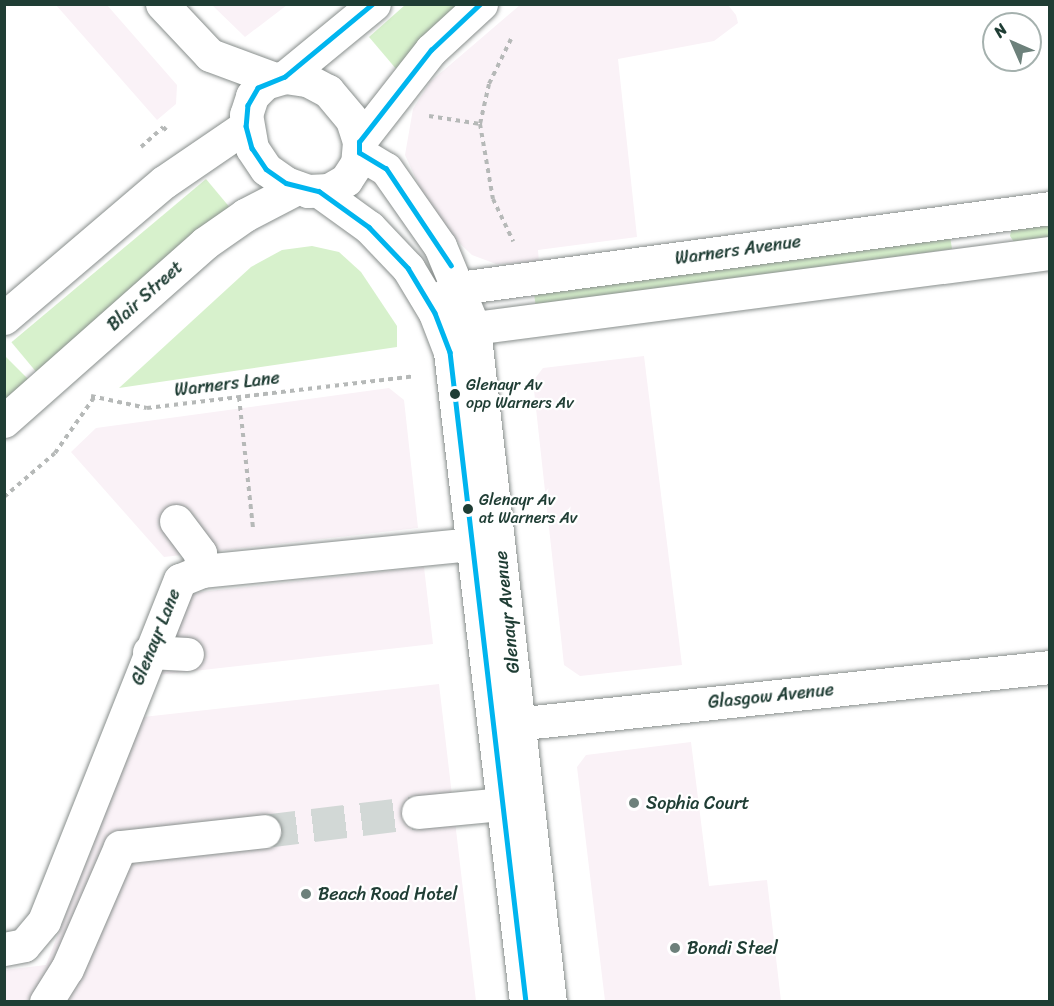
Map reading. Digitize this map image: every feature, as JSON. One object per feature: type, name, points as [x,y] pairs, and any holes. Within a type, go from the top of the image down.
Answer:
[{"type":"street","points":[[162,4],[210,55],[280,78],[307,80],[328,91],[352,120],[359,148]]},
{"type":"street","points":[[374,4],[280,78],[252,96],[246,126],[252,148],[266,169],[308,189],[346,180],[359,148],[431,50],[482,4]]},
{"type":"street","points":[[4,318],[164,182],[246,126]]},
{"type":"street","name":"Glenayr Avenue","points":[[359,148],[386,169],[440,246],[459,288],[472,544],[506,725],[550,1002]]},
{"type":"street","name":"Glenayr Avenue","points":[[308,189],[369,228],[408,268],[429,302],[460,334],[506,725],[503,804],[526,1002]]},
{"type":"street","name":"Blair Street","points":[[4,421],[206,243],[244,215],[308,189]]},
{"type":"street","name":"Warners Avenue","points":[[429,302],[459,288],[1050,208]]},
{"type":"street","points":[[976,218],[982,262]]},
{"type":"street","points":[[460,334],[1050,253]]},
{"type":"street","points":[[176,521],[200,554],[202,571]]},
{"type":"street","name":"Glenayr Lane","points":[[4,949],[24,945],[44,921],[149,652],[180,579],[202,571],[472,544]]},
{"type":"street","points":[[149,652],[187,654]]},
{"type":"street","name":"Glasgow Avenue","points":[[506,725],[1050,667]]},
{"type":"street","points":[[418,812],[503,804]]},
{"type":"street","points":[[46,1002],[67,969],[120,847],[264,831]]},
{"type":"path","points":[[511,39],[489,84],[480,124],[493,199],[515,246]]},
{"type":"path","points":[[428,116],[480,124]]},
{"type":"path","name":"Warners Lane","points":[[45,385],[147,408],[414,375]]},
{"type":"path","points":[[4,497],[55,453],[95,396]]},
{"type":"path","points":[[239,397],[257,565]]},
{"type":"shaded area","points":[[56,5],[107,5],[177,85],[176,104],[157,120]]},
{"type":"shaded area","points":[[212,5],[287,5],[245,37]]},
{"type":"shaded area","points":[[520,5],[728,5],[736,15],[738,23],[714,41],[618,59],[637,237],[538,250],[539,262],[496,264],[472,255],[453,237],[422,192],[405,155],[413,109],[430,82]]},
{"type":"shaded area","points":[[644,356],[682,665],[580,676],[564,665],[533,381],[543,368]]},
{"type":"shaded area","points":[[389,388],[404,400],[418,528],[164,557],[71,452],[96,428]]},
{"type":"shaded area","points":[[424,567],[433,644],[158,675],[191,593]]},
{"type":"shaded area","points":[[439,684],[476,1001],[5,1001],[4,970],[46,965],[143,717]]},
{"type":"shaded area","points":[[691,742],[709,886],[767,880],[781,1001],[605,1001],[577,767],[586,755]]},
{"type":"green space","points":[[405,5],[462,5],[397,70],[369,37]]},
{"type":"green space","points":[[206,179],[231,209],[36,372],[11,342]]},
{"type":"green space","points":[[1049,219],[1049,240],[1014,242],[1010,236],[1012,226]]},
{"type":"green space","points":[[950,236],[952,249],[536,307],[533,288]]},
{"type":"green space","points":[[312,246],[339,252],[361,272],[397,326],[397,347],[119,388],[251,267],[282,250]]},
{"type":"green space","points":[[5,356],[32,383],[4,407]]},
{"type":"tunnel","points":[[264,831],[418,812]]},
{"type":"transit line","points":[[373,4],[285,77],[258,88],[248,105],[246,126],[252,148],[266,169],[286,183],[319,191],[369,227],[408,268],[435,313],[450,352],[526,1002]]},
{"type":"transit line","points":[[451,266],[386,169],[359,153],[359,142],[431,50],[480,4]]},
{"type":"place","name":"Glenayr Av opp Warners Av","points":[[455,394]]},
{"type":"place","name":"Glenayr Av at Warners Av","points":[[468,509]]},
{"type":"place","name":"Sophia Court","points":[[634,803]]},
{"type":"place","name":"Beach Road Hotel","points":[[306,894]]},
{"type":"place","name":"Bondi Steel","points":[[675,948]]}]
